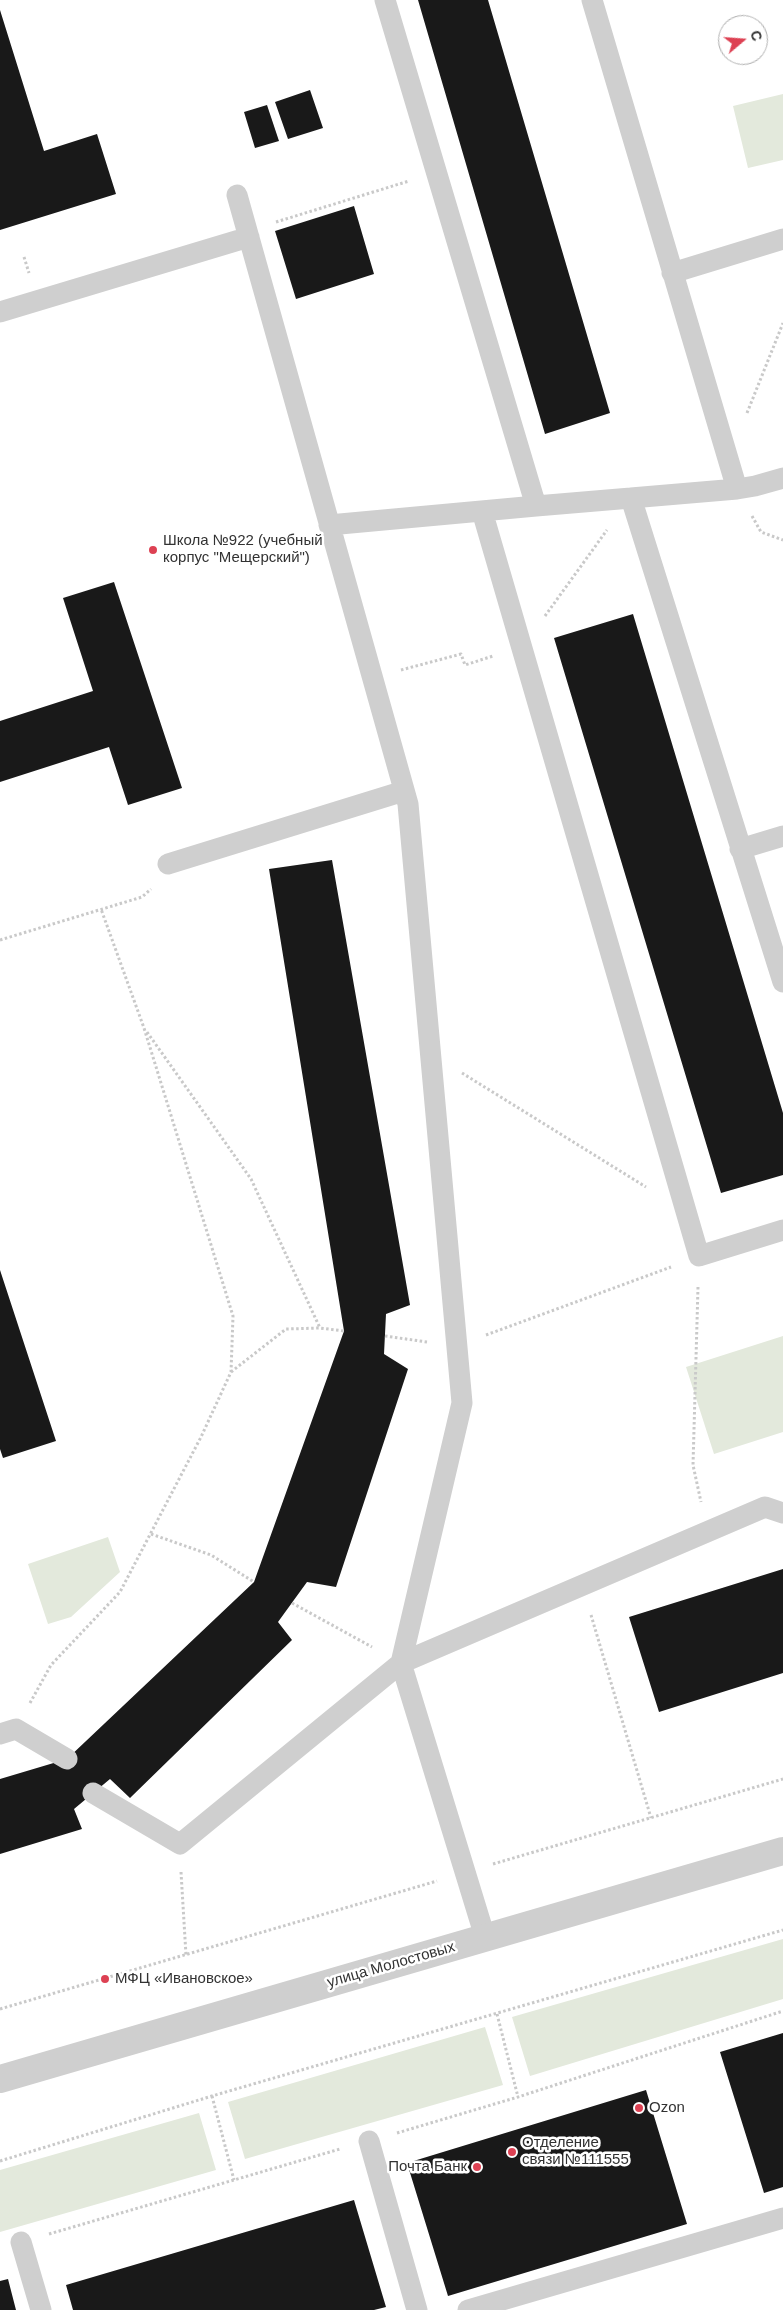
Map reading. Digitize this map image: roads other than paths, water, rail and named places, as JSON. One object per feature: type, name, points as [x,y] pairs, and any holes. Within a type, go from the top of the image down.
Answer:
[{"type":"street","name":"улица Молостовых","points":[[0,2079],[783,1851]]},
{"type":"lane","points":[[385,0],[536,506]]},
{"type":"lane","points":[[592,0],[737,489]]},
{"type":"lane","points":[[236,195],[408,804],[462,1403],[401,1663],[485,1937]]},
{"type":"lane","points":[[0,312],[248,234]]},
{"type":"lane","points":[[672,273],[783,239]]},
{"type":"lane","points":[[329,525],[737,489],[783,478]]},
{"type":"lane","points":[[631,498],[783,982]]},
{"type":"lane","points":[[482,511],[699,1256],[783,1230]]},
{"type":"lane","points":[[168,864],[404,791]]},
{"type":"lane","points":[[740,849],[783,836]]},
{"type":"lane","points":[[93,1792],[180,1844],[401,1663],[765,1507],[783,1513]]},
{"type":"lane","points":[[8,1731],[67,1760]]},
{"type":"lane","points":[[369,2141],[417,2310]]},
{"type":"lane","points":[[468,2310],[783,2218]]},
{"type":"lane","points":[[20,2242],[41,2310]]},
{"type":"place","name":"Школа №922 (учебный корпус \"Мещерский\")","points":[[153,550]]},
{"type":"place","name":"МФЦ «Ивановское»","points":[[105,1979]]},
{"type":"place","name":"Ozon","points":[[639,2108]]},
{"type":"place","name":"Отделение связи №111555","points":[[512,2152]]},
{"type":"place","name":"Почта Банк","points":[[477,2167]]}]
